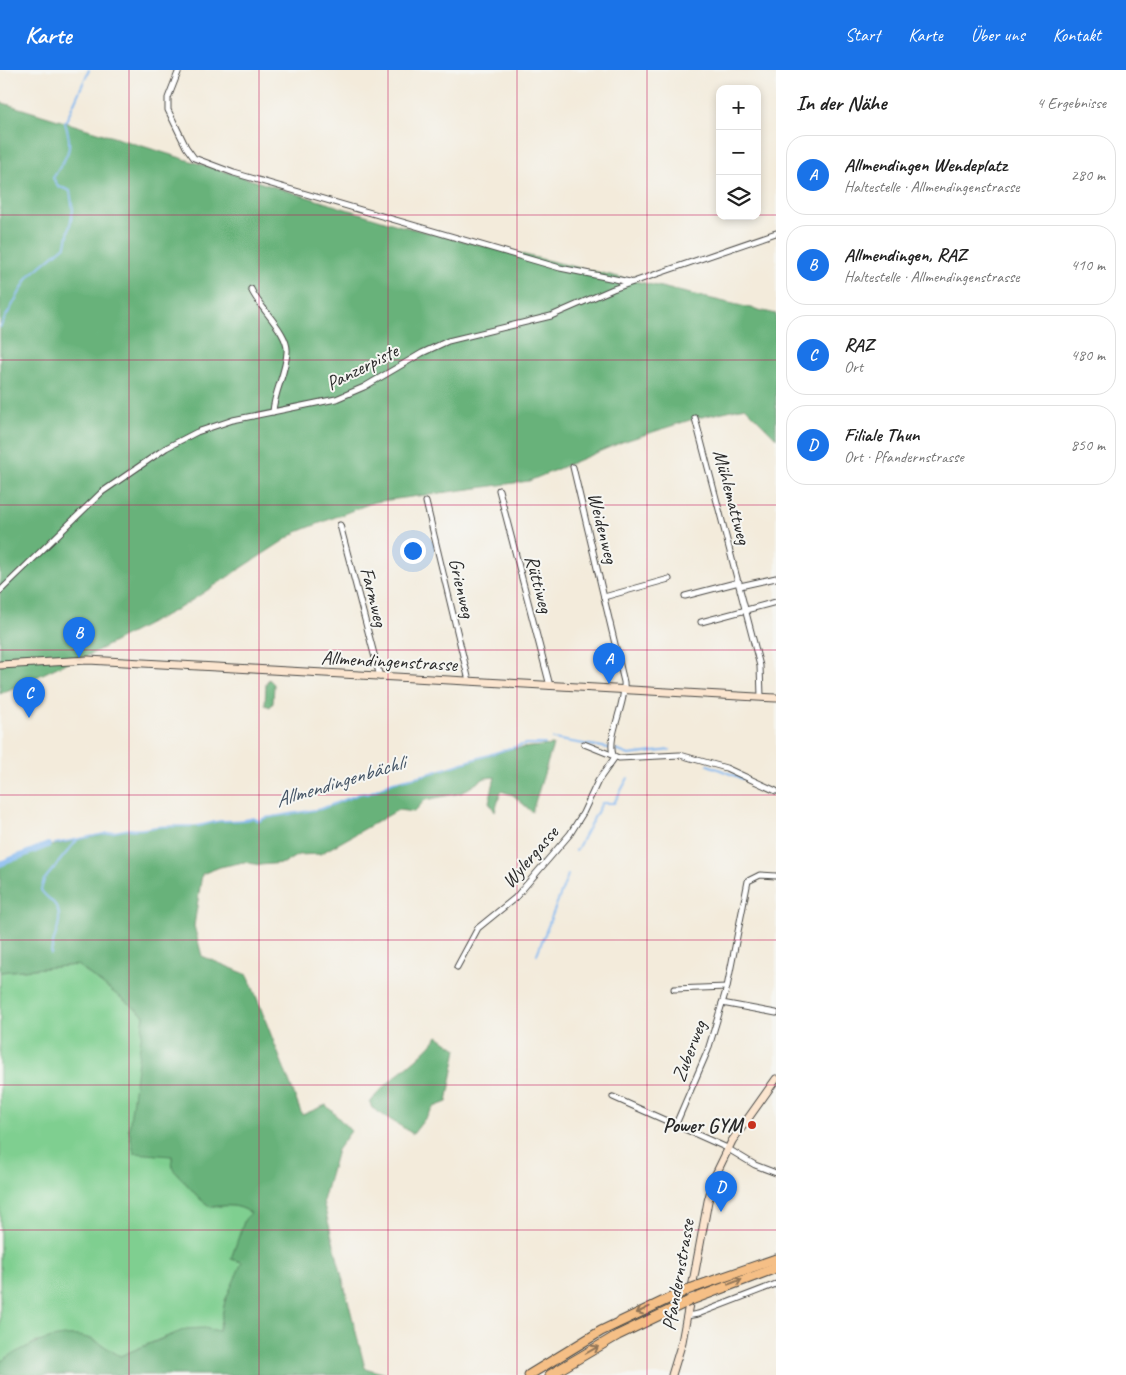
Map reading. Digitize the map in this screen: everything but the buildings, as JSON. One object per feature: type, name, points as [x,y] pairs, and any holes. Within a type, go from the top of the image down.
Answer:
[{"type":"highway","points":[[529,1375],[601,1332],[687,1290],[776,1259]]},
{"type":"highway","points":[[550,1375],[618,1335],[685,1302],[776,1268]]},
{"type":"street","points":[[179,70],[168,98],[168,110],[186,147],[194,158],[234,173],[560,268],[630,282]]},
{"type":"street","name":"Panzerpiste","points":[[0,591],[90,502],[166,448],[214,426],[233,420],[336,399],[364,387],[422,352],[448,341],[551,316],[630,282],[776,234]]},
{"type":"street","points":[[251,289],[258,304],[284,339],[288,351],[274,401],[273,412]]},
{"type":"street","name":"Mühlemattweg","points":[[695,418],[762,671],[761,697]]},
{"type":"street","name":"Weidenweg","points":[[572,467],[621,664],[624,689]]},
{"type":"street","name":"Rüttiweg","points":[[499,490],[550,686]]},
{"type":"street","name":"Grienweg","points":[[426,502],[469,681]]},
{"type":"street","name":"Farmweg","points":[[340,525],[380,676]]},
{"type":"street","points":[[685,596],[776,578]]},
{"type":"street","name":"Weidenweg","points":[[604,597],[669,579]]},
{"type":"street","points":[[701,622],[776,602]]},
{"type":"street","name":"Allmendingenstrasse","points":[[0,665],[81,660],[776,698]]},
{"type":"street","points":[[614,756],[612,745],[624,689]]},
{"type":"street","points":[[584,744],[614,756],[680,755],[726,768],[776,791]]},
{"type":"street","name":"Wylergasse","points":[[456,967],[475,932],[515,898],[570,834],[583,814],[598,781],[614,756]]},
{"type":"street","name":"Zuberweg","points":[[676,1124],[708,1050],[727,987],[748,880],[760,875],[776,876]]},
{"type":"street","name":"Zuberweg","points":[[674,989],[727,987]]},
{"type":"street","points":[[722,1003],[776,1013]]},
{"type":"street","name":"Pfandernstrasse","points":[[672,1375],[687,1316],[708,1201],[715,1176],[727,1148],[776,1079]]},
{"type":"street","points":[[613,1096],[727,1148],[755,1166],[776,1173]]},
{"type":"street","points":[[687,1316],[698,1314],[776,1284]]},
{"type":"green space","points":[[0,102],[401,226],[776,314],[776,438],[745,407],[693,419],[622,442],[529,481],[374,502],[297,532],[183,606],[85,657],[66,663],[0,694]]},
{"type":"green space","points":[[269,679],[274,684],[273,703],[270,707],[265,705],[266,684]]},
{"type":"green space","points":[[553,745],[532,812],[513,795],[501,791],[495,812],[489,802],[495,777],[485,778],[461,793],[425,800],[414,812],[398,810],[320,854],[298,855],[284,863],[260,865],[244,862],[220,867],[202,874],[194,926],[202,956],[248,975],[302,1115],[326,1105],[351,1131],[337,1150],[323,1201],[365,1368],[389,1375],[0,1375],[0,1362],[32,1345],[57,1337],[82,1337],[97,1342],[120,1356],[186,1329],[204,1328],[219,1331],[225,1301],[242,1262],[231,1259],[245,1219],[251,1213],[242,1208],[232,1206],[211,1207],[200,1199],[173,1169],[172,1156],[134,1153],[129,1129],[144,1015],[77,965],[0,972],[0,864],[36,849],[129,829],[198,826],[219,821],[253,818],[259,821],[265,818],[321,809],[362,793],[367,794],[393,782],[428,774],[509,749]]},
{"type":"green space","points":[[77,965],[144,1015],[140,1057],[172,1156],[173,1169],[200,1199],[211,1207],[232,1206],[251,1213],[245,1219],[231,1259],[243,1262],[225,1301],[219,1331],[193,1330],[181,1332],[120,1356],[92,1339],[36,1342],[0,1362],[0,972]]},
{"type":"green space","points":[[438,1036],[457,1049],[447,1102],[434,1107],[413,1134],[372,1108],[370,1103],[386,1085],[422,1054]]},
{"type":"waterway","points":[[0,327],[29,276],[66,245],[73,210],[70,191],[58,186],[53,178],[68,152],[69,139],[65,123],[89,70]]},
{"type":"waterway","name":"Allmendingenbächli","points":[[553,739],[609,748]]},
{"type":"waterway","name":"Allmendingenbächli","points":[[54,844],[129,829],[198,826],[219,821],[253,818],[259,821],[265,818],[321,809],[362,793],[367,794],[393,782],[428,774],[526,744],[545,744]]},
{"type":"waterway","points":[[616,750],[629,755],[670,750]]},
{"type":"waterway","points":[[708,765],[743,779]]},
{"type":"waterway","points":[[576,851],[602,803],[614,803],[628,778]]},
{"type":"waterway","points":[[51,954],[59,913],[56,906],[41,890],[44,880],[77,840]]},
{"type":"waterway","name":"Allmendingenbächli","points":[[0,864],[48,845]]},
{"type":"waterway","points":[[537,954],[568,875]]},
{"type":"place","name":"Allmendingen, RAZ","points":[[79,658]]},
{"type":"place","name":"Allmendingen Wendeplatz","points":[[609,684]]},
{"type":"place","name":"RAZ","points":[[29,718]]},
{"type":"place","name":"Power GYM","points":[[752,1125]]},
{"type":"place","name":"Filiale Thun","points":[[721,1212]]}]
